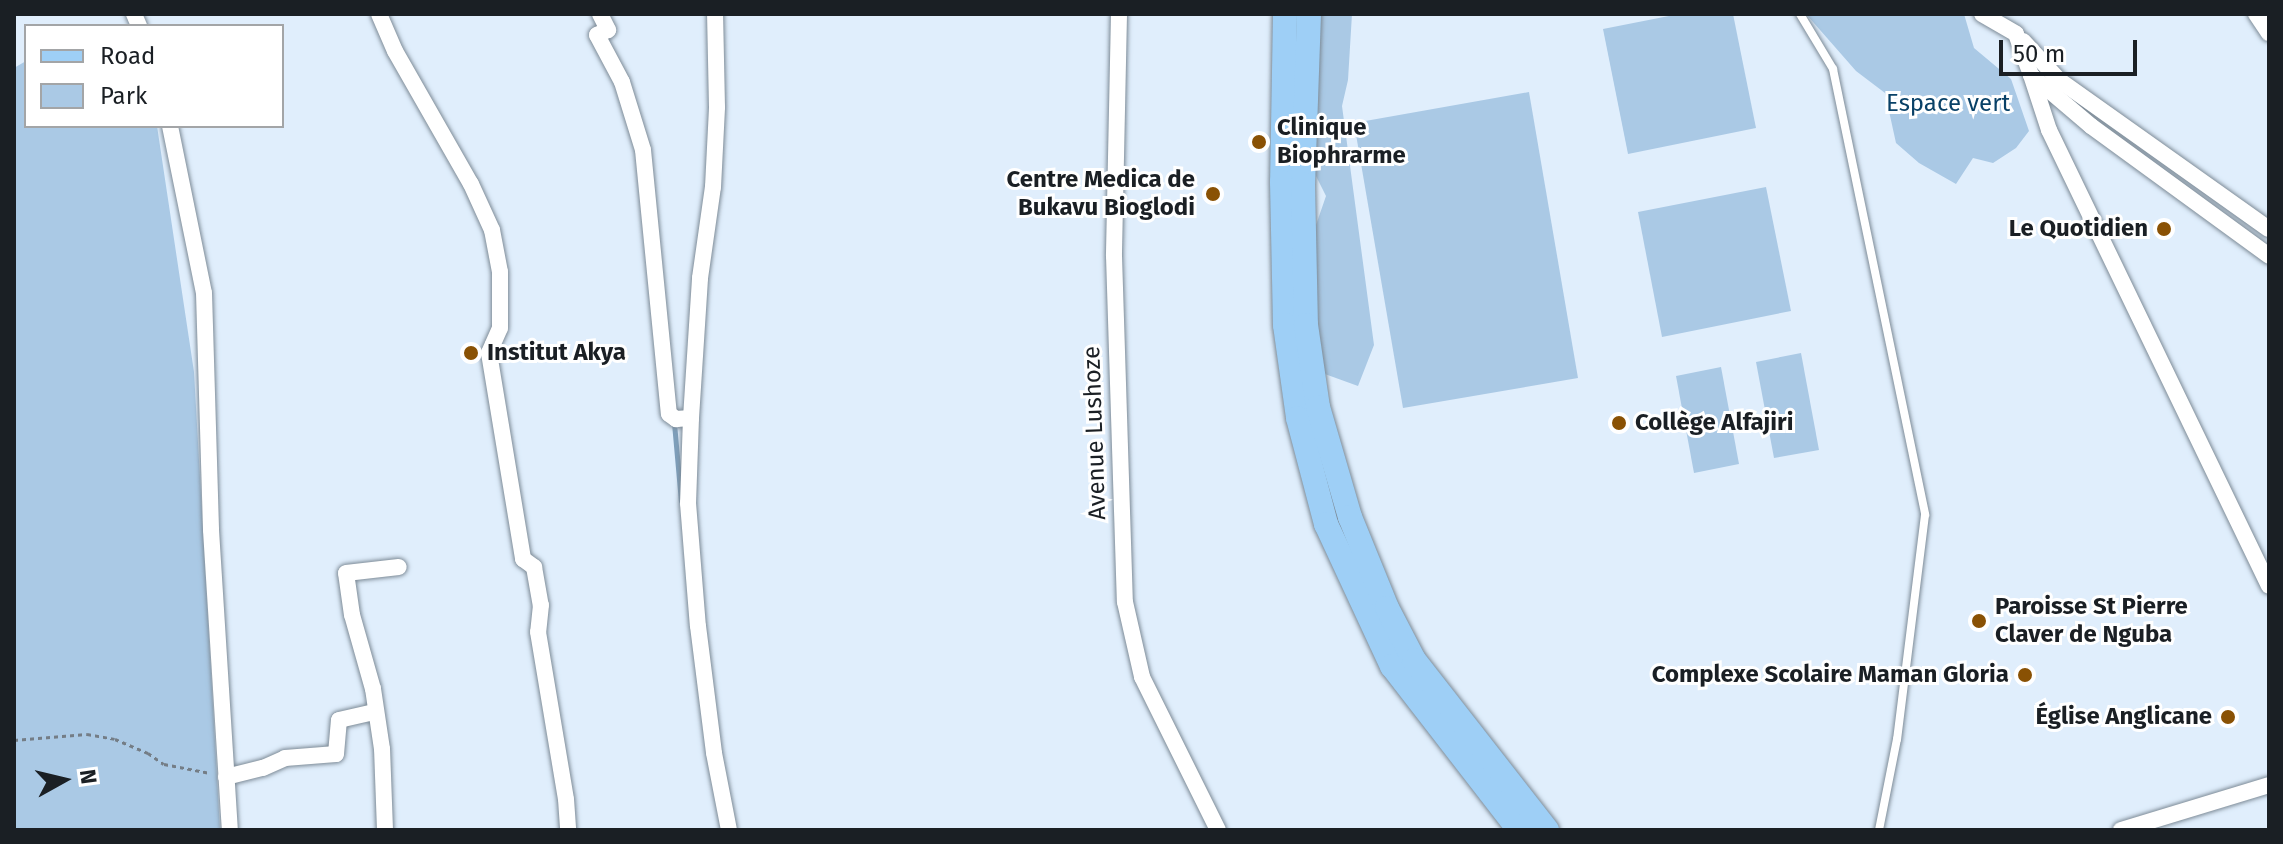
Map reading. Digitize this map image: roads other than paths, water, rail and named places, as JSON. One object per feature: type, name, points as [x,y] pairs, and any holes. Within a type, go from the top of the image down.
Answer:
[{"type":"main road","points":[[1285,14],[1282,182],[1285,325],[1298,418],[1326,524],[1392,666],[1519,830]]},
{"type":"main road","points":[[1309,14],[1303,184],[1306,325],[1318,407],[1350,517],[1387,608],[1414,660],[1547,830]]},
{"type":"main road","points":[[1326,524],[1350,517]]},
{"type":"street","points":[[379,14],[395,51],[471,184],[492,230],[500,272],[500,328],[489,353],[523,559],[534,567],[541,605],[538,632],[566,799],[568,830]]},
{"type":"street","points":[[600,14],[608,30],[597,35],[622,82],[643,150],[669,414],[673,419],[691,418]]},
{"type":"street","points":[[715,14],[717,107],[713,187],[700,278],[688,503],[698,626],[714,753],[729,830]]},
{"type":"street","name":"Avenue Lushoze","points":[[1119,14],[1119,148],[1114,256],[1125,602],[1142,677],[1218,830]]},
{"type":"street","points":[[1982,14],[2016,34],[2059,80],[2269,229]]},
{"type":"street","points":[[2256,14],[2269,33]]},
{"type":"street","points":[[2016,34],[2049,130],[2269,586]]},
{"type":"street","points":[[2031,75],[2091,126],[2269,256]]},
{"type":"street","points":[[170,128],[204,293],[211,530],[230,830]]},
{"type":"street","points":[[385,830],[382,749],[346,573],[399,567]]},
{"type":"street","points":[[226,777],[263,768],[285,758],[336,754],[339,720],[375,712]]},
{"type":"street","points":[[2121,830],[2269,785]]},
{"type":"lane","points":[[1800,14],[1833,69],[1925,515],[1897,739],[1879,830]]},
{"type":"waterway","points":[[674,423],[681,501]]},
{"type":"place","name":"Clinique Biophrarme","points":[[1259,142]]},
{"type":"place","name":"Centre Medica de Bukavu Bioglodi","points":[[1213,194]]},
{"type":"place","name":"Le Quotidien","points":[[2164,229]]},
{"type":"place","name":"Institut Akya","points":[[471,353]]},
{"type":"place","name":"Collège Alfajiri","points":[[1619,423]]},
{"type":"place","name":"Paroisse St Pierre Claver de Nguba","points":[[1979,621]]},
{"type":"place","name":"Complexe Scolaire Maman Gloria","points":[[2025,675]]},
{"type":"place","name":"Église Anglicane","points":[[2228,717]]},
{"type":"park label","name":"Espace vert","points":[[1948,104]]}]
